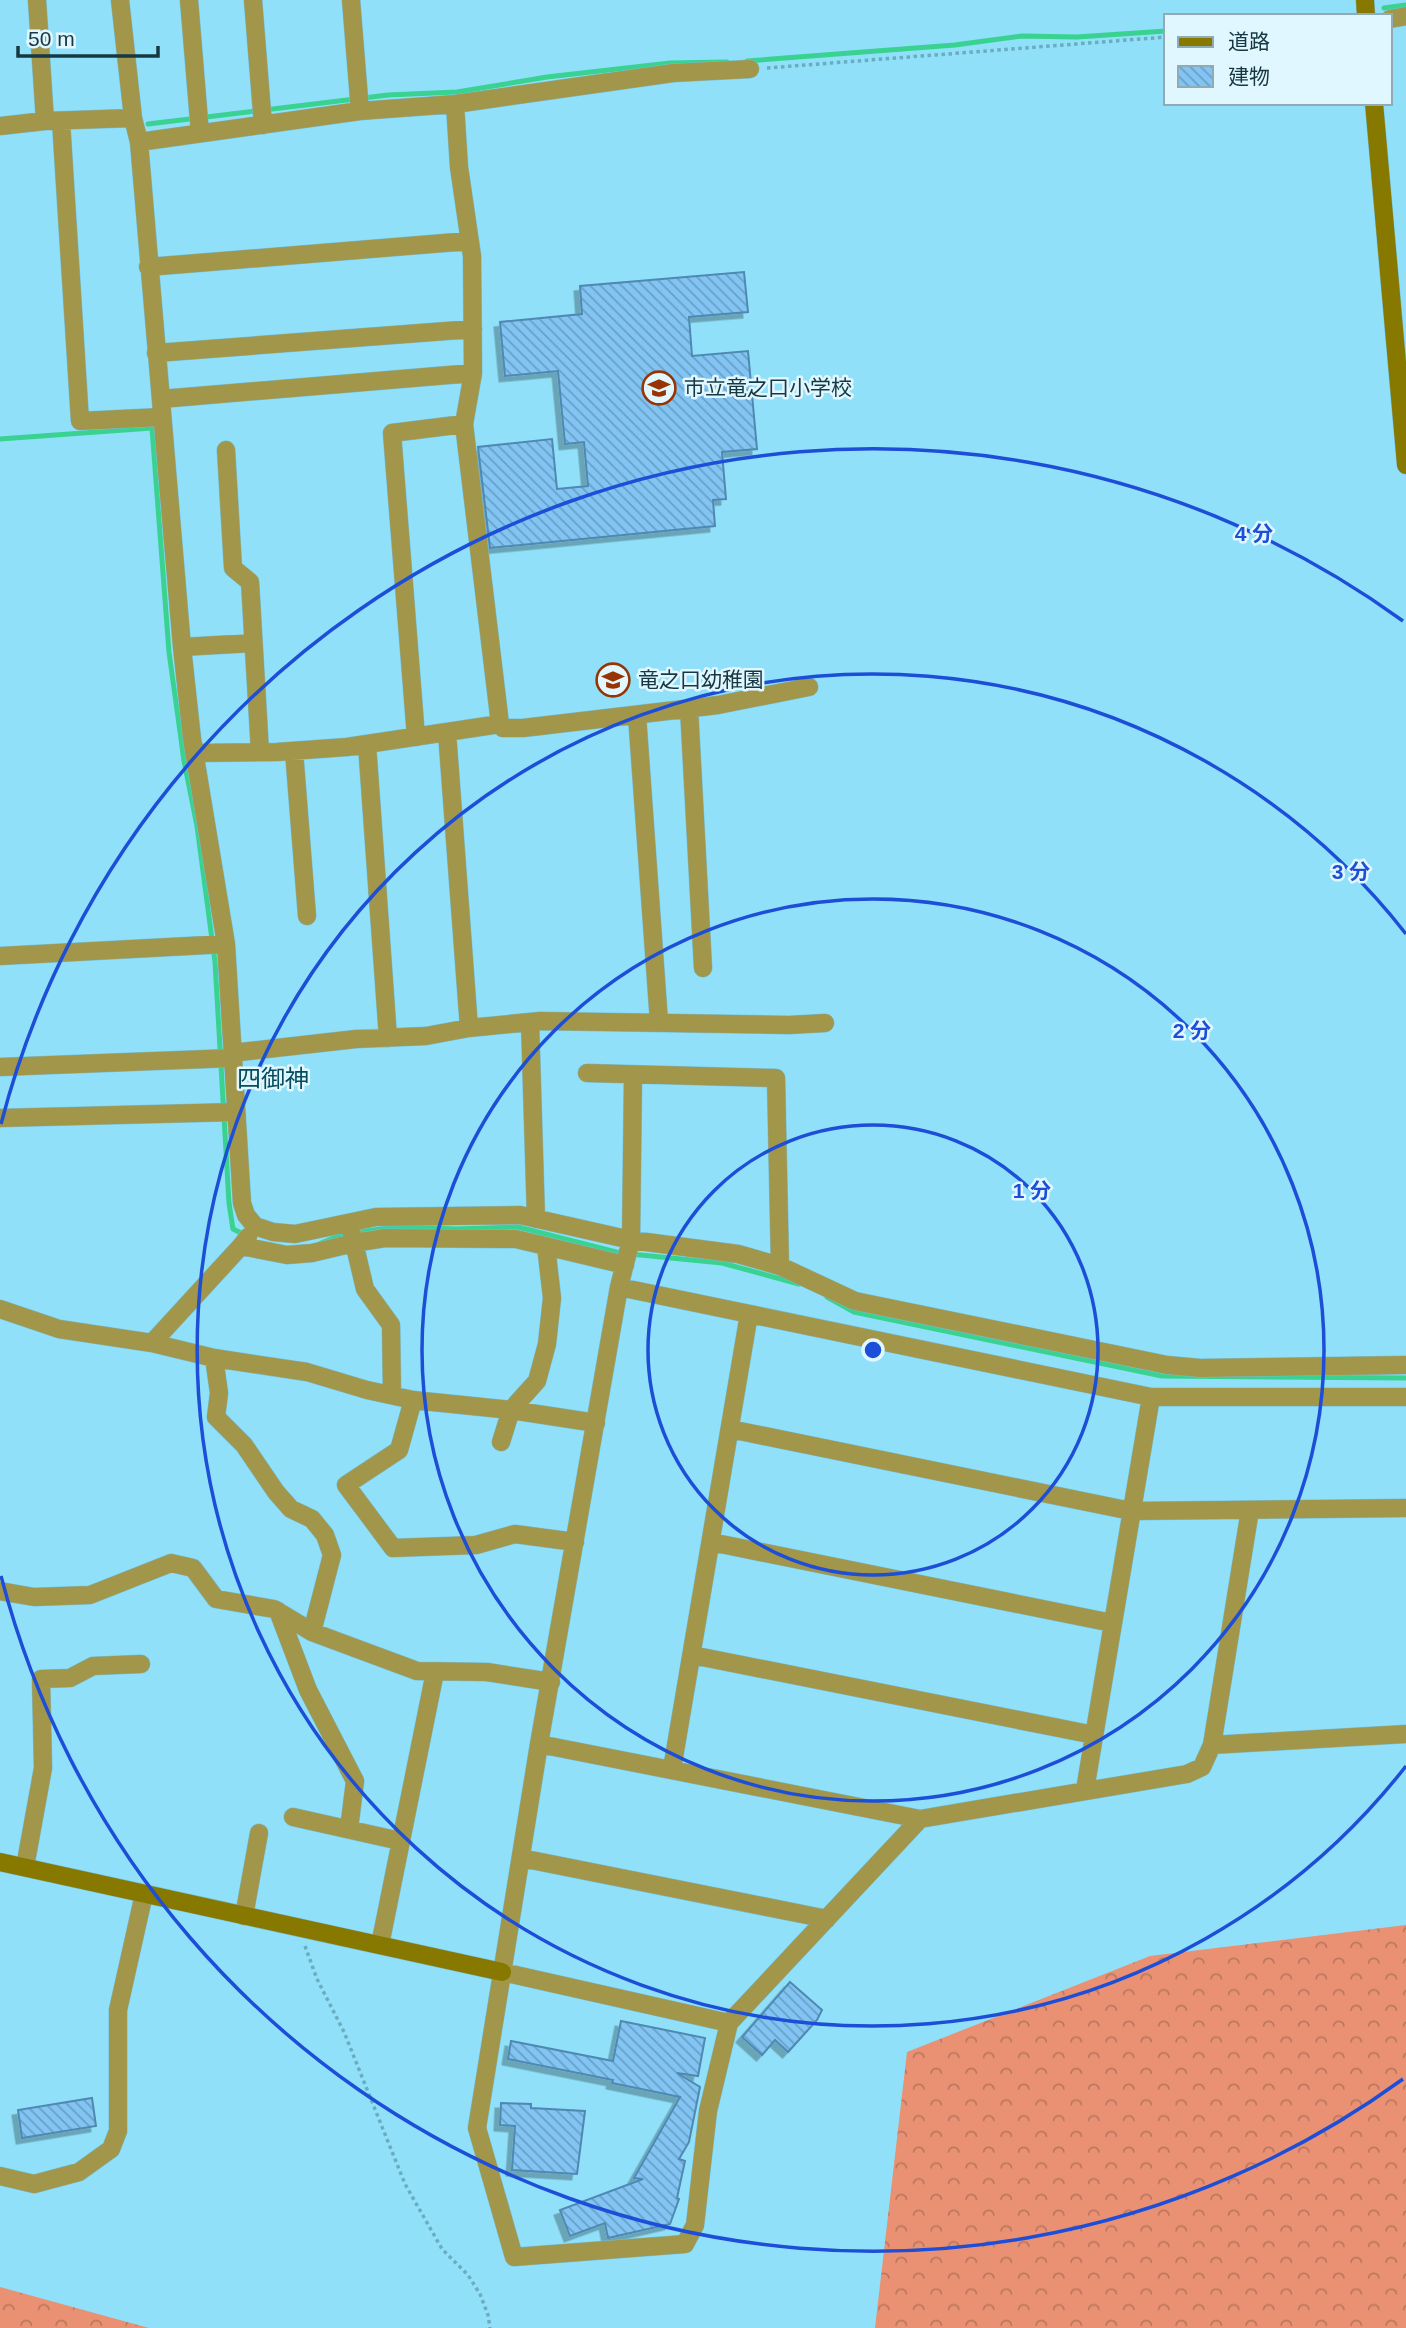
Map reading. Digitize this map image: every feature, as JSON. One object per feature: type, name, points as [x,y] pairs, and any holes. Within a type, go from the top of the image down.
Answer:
[{"type":"street","points":[[37,0],[53,121],[80,421],[161,408],[473,373]]},
{"type":"street","points":[[120,0],[139,142],[182,648],[216,945],[226,1057],[226,1112],[248,1237],[152,1343]]},
{"type":"street","points":[[189,0],[200,124]]},
{"type":"street","points":[[253,0],[262,116]]},
{"type":"street","points":[[351,0],[359,103]]},
{"type":"street","points":[[139,142],[200,124],[359,103],[455,104],[673,73],[750,69]]},
{"type":"street","points":[[455,104],[459,167],[469,241],[472,330],[473,373],[464,424],[500,724],[503,728],[523,728],[636,715],[809,687]]},
{"type":"street","points":[[1374,105],[1406,465]]},
{"type":"street","points":[[0,126],[134,118]]},
{"type":"street","points":[[148,267],[469,241]]},
{"type":"street","points":[[156,353],[472,330]]},
{"type":"street","points":[[416,737],[391,433],[464,424]]},
{"type":"street","points":[[226,450],[233,568],[250,582],[260,752]]},
{"type":"street","points":[[182,648],[253,643]]},
{"type":"street","points":[[689,708],[703,968]]},
{"type":"street","points":[[636,715],[659,1022]]},
{"type":"street","points":[[195,753],[294,751],[368,744],[500,724]]},
{"type":"street","points":[[447,732],[470,1028]]},
{"type":"street","points":[[368,744],[388,1038]]},
{"type":"street","points":[[294,751],[307,916]]},
{"type":"street","points":[[0,956],[216,945]]},
{"type":"street","points":[[530,1022],[536,1219]]},
{"type":"street","points":[[0,1068],[226,1057],[356,1039],[426,1036],[530,1022],[789,1025],[825,1023]]},
{"type":"street","points":[[587,1073],[776,1078],[780,1266]]},
{"type":"street","points":[[632,1075],[631,1240],[620,1287],[539,1744],[477,2128],[514,2257],[685,2244],[695,2225],[708,2110],[729,2023],[920,1819]]},
{"type":"street","points":[[0,1118],[226,1112]]},
{"type":"street","points":[[248,1237],[287,1255],[312,1253],[376,1217],[520,1215],[631,1240],[738,1254],[780,1266],[855,1301],[1167,1365],[1200,1368],[1406,1365]]},
{"type":"street","points":[[351,1232],[385,1238],[516,1239],[625,1265]]},
{"type":"street","points":[[351,1232],[365,1289],[391,1325],[392,1395]]},
{"type":"street","points":[[501,1442],[511,1410],[537,1381],[547,1344],[552,1298],[546,1246]]},
{"type":"street","points":[[620,1287],[1152,1397],[1406,1397]]},
{"type":"street","points":[[0,1309],[59,1329],[307,1372],[392,1395],[596,1423]]},
{"type":"street","points":[[672,1769],[748,1314]]},
{"type":"street","points":[[215,1358],[219,1393],[216,1417],[244,1445],[291,1509],[312,1519],[325,1535],[332,1555],[312,1632]]},
{"type":"street","points":[[1085,1790],[1152,1397]]},
{"type":"street","points":[[413,1399],[399,1450],[346,1485],[393,1548],[476,1545],[514,1534],[575,1542]]},
{"type":"street","points":[[730,1429],[1131,1511],[1406,1508]]},
{"type":"street","points":[[539,1744],[920,1819],[1187,1774],[1202,1767],[1212,1745],[1250,1510]]},
{"type":"street","points":[[711,1542],[1112,1623]]},
{"type":"street","points":[[0,1591],[34,1597],[90,1595],[171,1563],[193,1568],[216,1599],[278,1611],[312,1632],[417,1671],[487,1672],[551,1682]]},
{"type":"street","points":[[278,1611],[307,1690],[355,1782],[349,1829]]},
{"type":"street","points":[[692,1655],[1094,1735]]},
{"type":"street","points":[[25,1867],[43,1768],[41,1679],[70,1678],[93,1666],[141,1664]]},
{"type":"street","points":[[380,1945],[435,1672]]},
{"type":"street","points":[[1212,1745],[1406,1734]]},
{"type":"street","points":[[293,1817],[400,1841]]},
{"type":"street","points":[[244,1916],[260,1833]]},
{"type":"street","points":[[520,1858],[827,1919]]},
{"type":"street","points":[[0,1862],[729,2023]]},
{"type":"street","points":[[0,2176],[34,2184],[79,2172],[111,2149],[118,2132],[118,2010],[144,1894]]},
{"type":"path","points":[[750,69],[1164,37]]},
{"type":"path","points":[[298,1927],[317,1979],[344,2032],[405,2184],[442,2249],[468,2275],[481,2294],[490,2328]]},
{"type":"green space","points":[[1406,1925],[1406,2328],[875,2328],[907,2052],[1150,1956]]},
{"type":"green space","points":[[0,2287],[149,2328],[0,2328]]},
{"type":"building","points":[[744,272],[748,312],[689,317],[692,356],[748,351],[757,449],[722,452],[726,499],[713,500],[715,526],[490,548],[478,447],[552,439],[557,489],[588,486],[584,442],[565,444],[558,371],[505,376],[500,322],[582,314],[580,286]]},
{"type":"building","points":[[790,1982],[822,2010],[817,2020],[788,2052],[775,2040],[762,2055],[742,2037]]},
{"type":"building","points":[[621,2021],[705,2038],[698,2076],[677,2073],[700,2087],[689,2142],[679,2159],[685,2161],[677,2198],[679,2199],[670,2224],[608,2238],[605,2223],[570,2236],[560,2210],[643,2179],[634,2178],[680,2097],[612,2083],[613,2080],[508,2059],[511,2041],[613,2061]]},
{"type":"building","points":[[92,2098],[96,2126],[22,2138],[18,2110]]},
{"type":"building","points":[[501,2103],[531,2104],[531,2108],[585,2111],[577,2174],[512,2170],[515,2126],[500,2125]]},
{"type":"waterway","points":[[1384,8],[1406,5]]},
{"type":"waterway","points":[[747,61],[955,45],[1022,36],[1077,37],[1164,31]]},
{"type":"waterway","points":[[148,124],[388,95],[457,92],[547,77],[670,63],[727,62]]},
{"type":"waterway","points":[[0,439],[152,428],[169,652],[184,761],[197,826],[215,962],[229,1203],[233,1229],[247,1236]]},
{"type":"waterway","points":[[321,1243],[343,1234],[396,1227],[518,1227],[620,1253],[722,1263],[799,1284]]},
{"type":"waterway","points":[[827,1297],[854,1312],[1162,1376],[1406,1378]]},
{"type":"place","name":"市立竜之口小学校","points":[[659,388]]},
{"type":"place","name":"竜之口幼稚園","points":[[613,680]]},
{"type":"district","name":"四御神","points":[[273,1079]]}]
